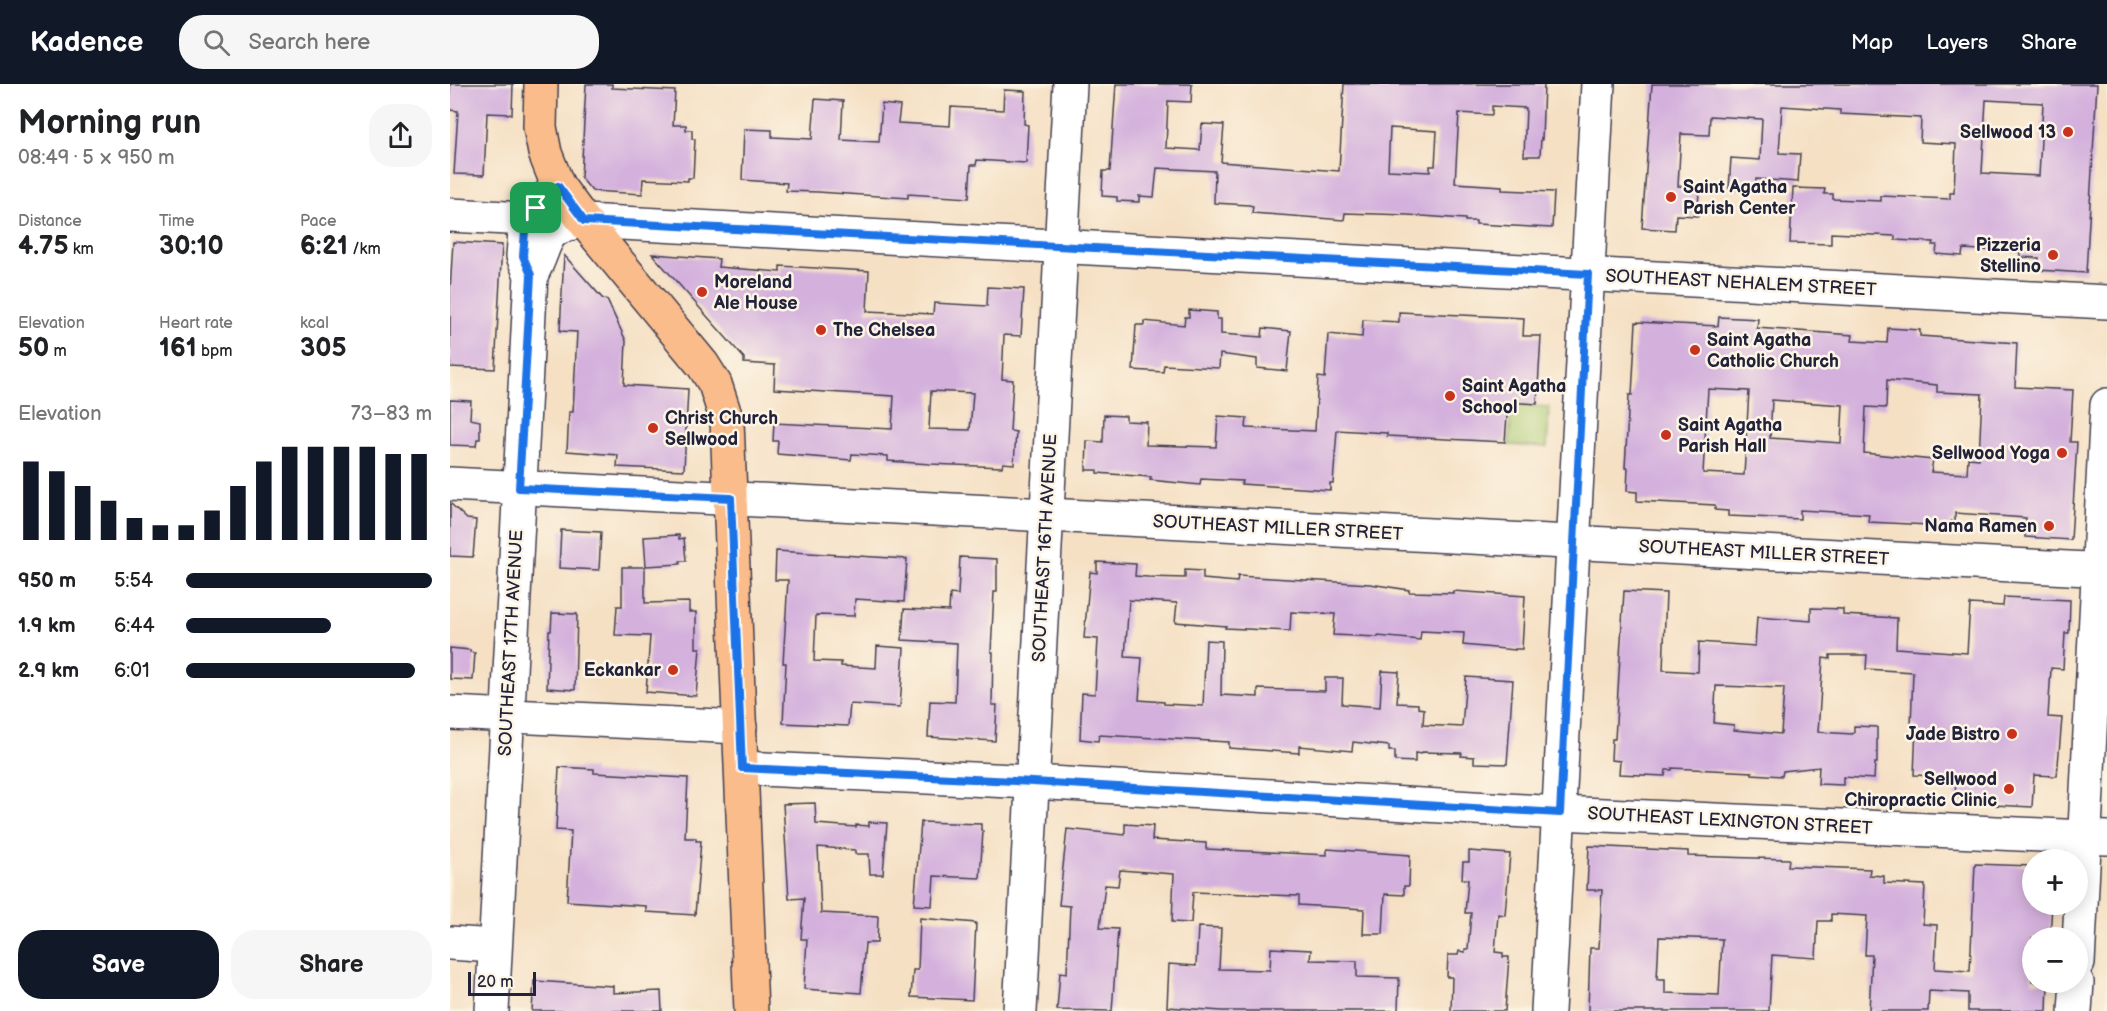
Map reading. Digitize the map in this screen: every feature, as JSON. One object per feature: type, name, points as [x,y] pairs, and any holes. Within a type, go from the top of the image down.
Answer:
[{"type":"main road","points":[[541,84],[540,127],[545,153],[558,186],[584,221],[703,365],[715,384],[727,421],[751,1011]]},
{"type":"street","name":"SOUTHEAST 16TH AVENUE","points":[[1020,1011],[1070,84]]},
{"type":"street","points":[[1548,1011],[1598,84]]},
{"type":"street","points":[[450,215],[526,219],[558,186]]},
{"type":"street","name":"SOUTHEAST 17TH AVENUE","points":[[492,1011],[531,275],[523,256],[526,219]]},
{"type":"street","name":"SOUTHEAST NEHALEM STREET","points":[[584,221],[2107,302]]},
{"type":"street","name":"SOUTHEAST 17TH AVENUE","points":[[531,275],[540,259],[542,247],[548,235],[568,224],[584,221]]},
{"type":"street","points":[[2083,927],[2095,838],[2107,405]]},
{"type":"street","name":"SOUTHEAST MILLER STREET","points":[[450,484],[2102,570]]},
{"type":"street","points":[[450,713],[740,727]]},
{"type":"street","name":"SOUTHEAST LEXINGTON STREET","points":[[742,768],[1033,782],[1560,813],[2095,838]]},
{"type":"street","points":[[450,943],[494,946]]},
{"type":"street","points":[[2075,1011],[2076,993]]},
{"type":"green space","points":[[1511,405],[1549,407],[1547,447],[1509,445]]},
{"type":"building","points":[[450,84],[513,84],[512,114],[487,113],[484,175],[454,174],[458,111],[450,110]]},
{"type":"building","points":[[586,84],[612,84],[612,88],[675,91],[673,125],[686,125],[686,130],[692,130],[692,139],[695,139],[693,178],[688,178],[688,181],[643,179],[642,194],[592,191],[581,178]]},
{"type":"building","points":[[1116,84],[1192,84],[1191,102],[1168,101],[1166,148],[1200,150],[1202,124],[1224,125],[1221,162],[1339,171],[1344,84],[1544,84],[1540,156],[1524,156],[1526,108],[1492,106],[1492,115],[1459,113],[1455,183],[1502,186],[1502,190],[1554,192],[1552,228],[1476,224],[1476,221],[1465,221],[1465,219],[1408,215],[1345,213],[1344,220],[1252,213],[1253,206],[1214,203],[1215,171],[1157,168],[1154,197],[1139,196],[1139,202],[1117,201],[1117,197],[1102,196],[1103,171],[1110,171]],"holes":[[[1390,128],[1437,131],[1435,166],[1430,166],[1430,172],[1388,170]]]},
{"type":"building","points":[[1652,84],[2097,84],[2086,273],[2038,270],[2039,258],[2020,257],[2020,252],[1963,249],[1962,256],[1936,254],[1937,245],[1933,245],[1934,242],[1895,240],[1895,236],[1831,233],[1831,244],[1790,243],[1793,188],[1825,189],[1824,194],[1833,194],[1833,199],[1881,201],[1881,196],[1950,199],[1950,193],[1954,193],[1956,144],[1920,142],[1921,118],[1840,114],[1840,110],[1782,106],[1779,153],[1800,154],[1798,182],[1756,179],[1755,191],[1729,189],[1731,158],[1760,160],[1762,119],[1710,116],[1709,135],[1681,134],[1678,186],[1699,187],[1698,216],[1676,215],[1675,230],[1642,228]],"holes":[[[1986,100],[2043,103],[2039,176],[1982,173]]]},
{"type":"building","points":[[1004,90],[1025,91],[1024,124],[1028,125],[1026,163],[977,160],[976,165],[971,165],[969,198],[908,194],[908,198],[786,191],[787,183],[742,180],[744,129],[772,130],[772,137],[812,139],[815,99],[843,101],[841,140],[879,142],[882,104],[900,106],[898,123],[950,126],[951,107],[1003,110]]},
{"type":"building","points":[[453,242],[502,245],[495,369],[450,367],[450,291]]},
{"type":"building","points":[[652,254],[719,259],[718,267],[780,272],[780,266],[869,271],[867,311],[933,314],[934,303],[987,306],[988,287],[1024,289],[1021,336],[1004,335],[1002,379],[1013,380],[1010,431],[1016,432],[1014,464],[1003,463],[1002,467],[930,464],[888,461],[888,456],[852,454],[851,460],[777,454],[778,441],[773,441],[774,423],[892,429],[894,396],[774,389],[775,365],[744,363],[744,358]],"holes":[[[931,391],[973,393],[970,430],[929,429]]]},
{"type":"building","points":[[564,255],[603,299],[607,300],[626,341],[624,385],[688,389],[684,470],[617,467],[618,455],[567,451],[569,412],[573,412],[577,332],[560,331]]},
{"type":"building","points":[[1189,310],[1217,312],[1217,319],[1221,319],[1221,334],[1262,337],[1263,328],[1291,331],[1287,371],[1257,368],[1257,359],[1220,354],[1219,368],[1164,365],[1163,372],[1133,370],[1136,325],[1144,325],[1144,321],[1184,325],[1185,317],[1189,317]]},
{"type":"building","points":[[1399,312],[1524,318],[1523,336],[1541,336],[1537,404],[1508,402],[1505,442],[1387,436],[1387,433],[1337,430],[1333,483],[1330,483],[1330,490],[1201,479],[1200,485],[1086,470],[1087,441],[1103,442],[1104,415],[1126,416],[1126,421],[1147,422],[1146,445],[1216,447],[1218,416],[1247,418],[1246,428],[1315,431],[1318,377],[1325,378],[1328,334],[1362,337],[1363,320],[1399,322]]},
{"type":"building","points":[[1719,317],[1758,319],[1757,328],[1853,335],[1852,341],[1887,343],[1888,328],[1920,330],[1920,336],[2017,343],[2015,387],[2073,390],[2070,442],[2077,442],[2071,540],[2025,537],[2026,518],[1955,513],[1955,522],[1951,521],[1950,526],[1868,522],[1869,514],[1800,510],[1800,519],[1728,516],[1728,511],[1715,510],[1715,505],[1637,501],[1637,492],[1627,491],[1628,468],[1625,468],[1636,322],[1718,326]],"holes":[[[1887,380],[1937,385],[1937,392],[1982,394],[1979,459],[1968,458],[1967,474],[1931,472],[1933,460],[1864,453],[1866,407],[1886,408]],[[1708,389],[1749,391],[1744,475],[1703,473]],[[1772,400],[1843,405],[1841,443],[1770,438]]]},
{"type":"building","points":[[450,400],[471,401],[470,419],[480,421],[480,439],[477,439],[476,446],[450,445]]},
{"type":"building","points":[[450,503],[467,519],[476,520],[473,557],[450,556]]},
{"type":"building","points":[[561,530],[601,532],[599,570],[559,568]]},
{"type":"building","points":[[679,535],[679,539],[684,538],[686,561],[680,561],[680,564],[646,566],[644,537]]},
{"type":"building","points":[[776,551],[907,559],[904,602],[855,599],[854,616],[816,615],[814,661],[841,662],[841,666],[876,668],[877,646],[904,648],[900,707],[850,704],[848,726],[783,723],[786,663],[783,663],[788,580],[775,580]]},
{"type":"building","points":[[960,557],[997,559],[997,592],[994,592],[991,652],[993,652],[992,705],[997,705],[995,741],[928,737],[930,701],[955,702],[957,643],[902,640],[904,609],[949,611],[950,594],[958,595]]},
{"type":"building","points":[[1097,562],[1136,564],[1135,576],[1185,578],[1185,570],[1203,571],[1203,579],[1237,582],[1238,576],[1370,584],[1409,590],[1409,592],[1453,593],[1453,591],[1525,596],[1522,649],[1515,650],[1463,645],[1464,633],[1421,631],[1420,640],[1333,635],[1335,614],[1291,612],[1290,631],[1225,628],[1226,626],[1175,622],[1177,603],[1129,600],[1125,657],[1142,658],[1139,700],[1203,706],[1206,640],[1222,641],[1221,695],[1258,697],[1258,689],[1325,691],[1325,678],[1343,678],[1342,704],[1380,707],[1382,671],[1399,672],[1397,703],[1418,704],[1418,708],[1424,709],[1423,725],[1462,727],[1466,677],[1513,680],[1507,764],[1474,763],[1474,757],[1461,756],[1462,753],[1422,752],[1421,754],[1415,753],[1415,762],[1395,761],[1395,751],[1389,751],[1389,746],[1353,742],[1352,751],[1299,746],[1299,753],[1229,748],[1229,742],[1099,735],[1098,741],[1080,739],[1082,693],[1095,694],[1098,639],[1084,638],[1090,572],[1097,573]]},
{"type":"building","points":[[622,567],[645,567],[645,603],[689,602],[689,612],[696,612],[696,648],[700,648],[696,696],[646,692],[650,636],[615,635],[617,606],[622,606]]},
{"type":"building","points":[[1624,591],[1666,593],[1663,670],[1698,672],[1699,642],[1755,646],[1757,617],[1811,621],[1811,608],[1843,609],[1843,615],[1897,618],[1896,648],[1967,653],[1970,604],[2003,606],[2004,597],[2070,600],[2069,633],[2065,633],[2063,669],[2051,668],[2048,717],[2062,718],[2057,776],[2034,775],[2032,807],[1994,805],[1994,801],[1955,797],[1956,781],[1936,780],[1936,776],[1914,775],[1916,726],[1911,726],[1913,672],[1866,669],[1867,655],[1830,655],[1830,659],[1823,658],[1818,732],[1852,734],[1854,726],[1877,727],[1877,763],[1875,763],[1874,779],[1843,777],[1843,785],[1818,784],[1819,767],[1783,771],[1782,776],[1752,774],[1752,772],[1672,768],[1672,770],[1666,770],[1665,776],[1619,774],[1620,761],[1611,760],[1612,739],[1615,739]],"holes":[[[1716,686],[1784,688],[1781,734],[1734,730],[1734,725],[1714,723]]]},
{"type":"building","points":[[552,613],[577,614],[575,690],[547,688]]},
{"type":"building","points":[[450,648],[470,650],[475,653],[473,680],[450,679]]},
{"type":"building","points":[[559,767],[594,769],[594,773],[688,778],[685,838],[696,838],[696,841],[701,841],[695,915],[646,912],[646,906],[567,901],[571,831],[556,830]]},
{"type":"building","points":[[815,803],[816,824],[856,827],[856,825],[869,826],[869,822],[887,823],[883,874],[870,874],[869,854],[855,854],[855,850],[818,847],[821,913],[878,916],[877,943],[865,943],[861,993],[804,989],[807,939],[801,939],[804,898],[789,899],[783,804]]},
{"type":"building","points":[[921,822],[981,824],[983,831],[980,878],[934,876],[932,906],[914,905]]},
{"type":"building","points":[[1125,824],[1153,826],[1152,840],[1206,843],[1206,849],[1327,855],[1327,849],[1410,855],[1409,886],[1404,886],[1404,895],[1385,894],[1383,934],[1363,934],[1364,909],[1299,905],[1299,896],[1193,892],[1191,923],[1172,922],[1174,874],[1120,870],[1118,886],[1105,885],[1100,928],[1118,929],[1112,1011],[1057,1010],[1060,972],[1067,973],[1070,906],[1059,905],[1067,829],[1125,835]]},
{"type":"building","points":[[1589,846],[1688,851],[1688,856],[1789,859],[1788,866],[1870,869],[1869,875],[1884,876],[1884,883],[1925,885],[1923,924],[1937,925],[1935,969],[1970,971],[1975,864],[2022,866],[2022,915],[2051,915],[2051,927],[2022,927],[2022,993],[2048,993],[2047,1011],[1968,1011],[1968,993],[1929,991],[1928,1011],[1869,1011],[1872,955],[1865,955],[1867,916],[1831,914],[1831,921],[1818,921],[1816,958],[1772,955],[1769,1011],[1588,1011],[1590,948],[1599,948],[1602,890],[1587,890]],"holes":[[[1659,937],[1722,939],[1719,995],[1665,993],[1665,979],[1657,979]]]},
{"type":"building","points":[[1469,851],[1510,854],[1505,915],[1498,914],[1495,952],[1503,953],[1503,957],[1509,957],[1505,1011],[1451,1011],[1452,977],[1447,977],[1448,955],[1458,955],[1459,951],[1465,952],[1465,949],[1468,949],[1471,913],[1465,913],[1468,880],[1462,879],[1463,862],[1469,862]]},
{"type":"building","points":[[920,918],[976,923],[972,1000],[911,997],[913,970],[918,970]]},
{"type":"building","points":[[1198,927],[1221,928],[1219,969],[1270,970],[1271,948],[1311,950],[1310,960],[1357,961],[1357,977],[1399,978],[1398,1011],[1222,1011],[1167,1007],[1169,964],[1196,966]]},
{"type":"building","points":[[534,981],[613,986],[613,993],[661,991],[662,1011],[532,1011]]},
{"type":"place","name":"Sellwood 13","points":[[2068,132]]},
{"type":"place","name":"Saint Agatha Parish Center","points":[[1671,197]]},
{"type":"place","name":"Pizzeria Stellino","points":[[2053,255]]},
{"type":"place","name":"Moreland Ale House","points":[[702,292]]},
{"type":"place","name":"The Chelsea","points":[[821,330]]},
{"type":"place","name":"Saint Agatha Catholic Church","points":[[1695,350]]},
{"type":"place","name":"Saint Agatha School","points":[[1450,396]]},
{"type":"place","name":"Christ Church Sellwood","points":[[653,428]]},
{"type":"place","name":"Saint Agatha Parish Hall","points":[[1666,435]]},
{"type":"place","name":"Sellwood Yoga","points":[[2062,453]]},
{"type":"place","name":"Nama Ramen","points":[[2049,526]]},
{"type":"place","name":"Eckankar","points":[[673,670]]},
{"type":"place","name":"Jade Bistro","points":[[2012,734]]},
{"type":"place","name":"Sellwood Chiropractic Clinic","points":[[2009,789]]},
{"type":"route","points":[[558,186],[584,221],[1060,248],[1588,274],[1572,543],[1560,813],[1033,782],[742,768],[731,498],[519,488],[531,275],[523,256],[526,219],[536,208],[558,186]]}]
